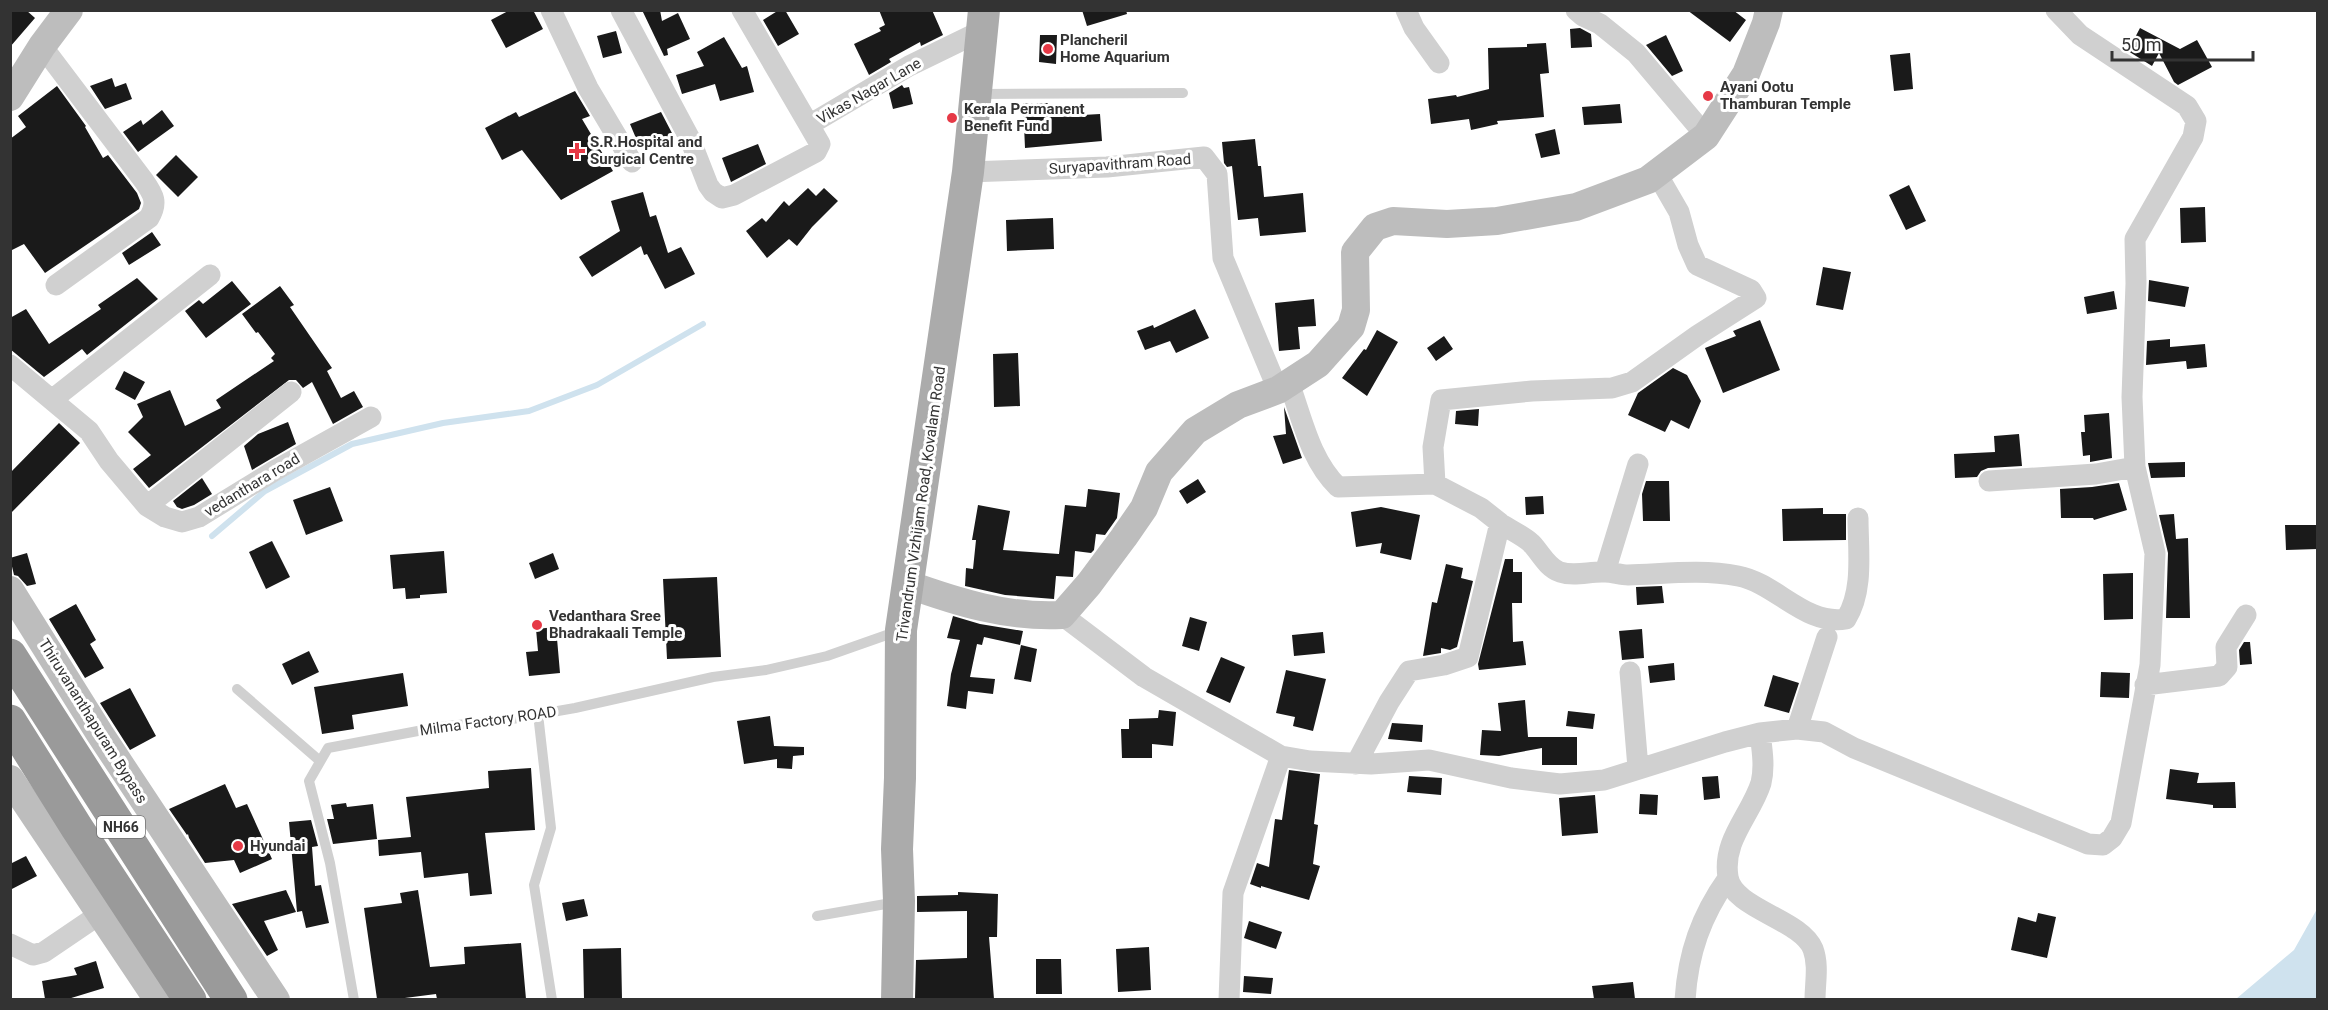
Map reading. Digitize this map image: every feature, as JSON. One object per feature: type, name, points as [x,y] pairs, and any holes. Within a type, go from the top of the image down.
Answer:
[{"type":"highway","name":"NH66","points":[[10,655],[231,999]]},
{"type":"highway","name":"NH66","points":[[10,721],[77,828],[190,999]]},
{"type":"main road","points":[[10,97],[42,46],[69,10]]},
{"type":"main road","points":[[908,584],[969,605],[1035,617],[1062,615],[1144,508],[1159,472],[1195,431],[1238,405],[1284,386],[1318,364],[1351,327],[1356,310],[1355,252],[1374,227],[1392,221],[1447,224],[1497,221],[1576,207],[1648,180],[1706,136],[1746,74],[1766,23],[1768,10]]},
{"type":"main road","name":"Trivandrum Vizhijam Road, Kovalam Road","points":[[897,999],[901,630],[968,172],[984,20]]},
{"type":"main road","name":"Thiruvananthapuram Bypass","points":[[10,590],[100,734],[276,999]]},
{"type":"main road","points":[[10,779],[158,999]]},
{"type":"street","points":[[551,10],[588,88],[632,162]]},
{"type":"street","points":[[621,10],[690,139],[708,185],[722,198],[734,195],[816,152],[820,144],[809,125]]},
{"type":"street","name":"Vikas Nagar Lane","points":[[742,10],[809,125],[984,20]]},
{"type":"street","points":[[1406,10],[1414,28],[1438,63]]},
{"type":"street","points":[[1576,10],[1600,24],[1636,52],[1706,136]]},
{"type":"street","points":[[1062,615],[1144,676],[1281,756],[1310,761],[1356,764],[1428,760],[1511,778],[1560,784],[1604,780],[1760,733],[1797,729],[1824,732],[1854,748],[2030,822],[2088,844],[2103,845],[2112,838],[2121,823],[2150,665],[2156,553],[2135,466],[2132,398],[2136,283],[2135,239],[2193,137],[2196,121],[2187,106],[2080,35],[2056,10]]},
{"type":"street","points":[[42,46],[153,193],[156,201],[149,218],[56,285]]},
{"type":"street","name":"Suryapavithram Road","points":[[968,172],[1107,167],[1204,157],[1216,174],[1223,258],[1284,386]]},
{"type":"street","points":[[1435,484],[1433,447],[1441,400],[1532,391],[1612,388],[1632,382],[1698,335],[1756,298],[1751,290],[1697,265],[1688,245],[1679,212],[1657,174]]},
{"type":"street","points":[[53,399],[210,275]]},
{"type":"street","name":"vedanthara road","points":[[10,365],[89,431],[109,461],[147,506],[165,517],[182,522],[199,518],[274,471],[371,417]]},
{"type":"street","points":[[1284,386],[1316,457],[1338,487],[1435,484],[1481,508],[1500,524],[1530,542],[1558,572],[1572,574],[1605,572],[1626,575],[1667,572],[1716,573],[1740,576],[1767,588],[1817,617],[1835,621],[1846,619],[1852,609],[1857,581],[1857,518]]},
{"type":"street","points":[[147,506],[291,392]]},
{"type":"street","points":[[1605,572],[1638,464]]},
{"type":"street","points":[[1989,481],[2096,474],[2135,466]]},
{"type":"street","points":[[1356,764],[1389,702],[1409,671],[1468,657],[1500,524]]},
{"type":"street","points":[[2145,685],[2219,676],[2227,668],[2226,647],[2246,615]]},
{"type":"street","points":[[1797,729],[1827,637]]},
{"type":"street","points":[[1630,672],[1638,768]]},
{"type":"street","points":[[1760,733],[1763,764],[1761,783],[1739,824],[1728,856],[1728,878],[1735,890],[1750,903],[1808,940],[1814,951],[1816,966],[1815,999]]},
{"type":"street","points":[[1229,999],[1233,893],[1281,756]]},
{"type":"street","points":[[1685,999],[1691,952],[1711,902],[1728,878]]},
{"type":"street","points":[[10,944],[33,956],[44,952],[100,914]]},
{"type":"lane","points":[[976,94],[1183,93]]},
{"type":"lane","name":"Milma Factory ROAD","points":[[320,760],[328,748],[439,727],[538,714],[713,677],[766,670],[827,656],[901,630]]},
{"type":"lane","points":[[237,688],[320,760],[309,781],[330,863],[354,999]]},
{"type":"lane","points":[[538,714],[551,828],[534,885],[552,999]]},
{"type":"lane","points":[[817,916],[899,901]]},
{"type":"water","points":[[2317,909],[2317,999],[2236,999],[2294,950]]},
{"type":"building","points":[[10,10],[26,10],[35,18],[10,47]]},
{"type":"building","points":[[510,10],[533,10],[543,29],[506,48],[491,20]]},
{"type":"building","points":[[642,10],[660,10],[662,21],[678,13],[690,39],[667,49],[668,55],[664,56]]},
{"type":"building","points":[[779,10],[785,10],[799,34],[778,46],[763,20]]},
{"type":"building","points":[[879,10],[932,10],[943,35],[921,46],[920,42],[889,59],[891,62],[869,75],[854,44],[881,31],[879,28],[885,25]]},
{"type":"building","points":[[1082,10],[1126,10],[1127,14],[1087,26]]},
{"type":"building","points":[[1687,10],[1733,10],[1746,20],[1730,42]]},
{"type":"building","points":[[1580,28],[1591,34],[1592,47],[1571,48],[1570,29]]},
{"type":"building","points":[[2140,28],[2180,49],[2197,40],[2212,67],[2178,85],[2174,82],[2159,53],[2152,66],[2128,51]]},
{"type":"building","points":[[616,31],[622,53],[603,58],[597,36]]},
{"type":"building","name":"Plancheril Home Aquarium","points":[[1040,35],[1057,35],[1056,64],[1039,62]]},
{"type":"building","points":[[1666,35],[1683,71],[1672,76],[1646,45]]},
{"type":"building","points":[[724,37],[742,68],[747,66],[754,92],[720,101],[715,84],[682,94],[676,75],[704,66],[697,52]]},
{"type":"building","points":[[1546,43],[1549,73],[1540,74],[1544,117],[1497,121],[1498,124],[1471,130],[1469,119],[1431,124],[1428,99],[1456,95],[1457,97],[1489,89],[1488,48],[1527,47],[1527,44]]},
{"type":"building","points":[[1910,53],[1913,89],[1894,91],[1890,55]]},
{"type":"building","points":[[112,78],[115,87],[126,83],[132,99],[105,109],[90,86]]},
{"type":"building","points":[[902,85],[904,88],[909,87],[913,104],[893,109],[889,93]]},
{"type":"building","points":[[57,86],[86,126],[103,158],[108,155],[137,193],[141,203],[139,209],[45,273],[24,244],[10,251],[10,139],[26,127],[18,116]]},
{"type":"building","points":[[575,91],[590,116],[582,119],[613,171],[561,200],[522,150],[502,160],[485,128],[516,112],[519,117]]},
{"type":"building","points":[[1023,103],[1048,103],[1048,117],[1100,114],[1102,141],[1025,148]]},
{"type":"building","points":[[1620,104],[1622,123],[1584,125],[1582,107]]},
{"type":"building","points":[[162,110],[174,126],[138,152],[123,132],[141,120],[143,125]]},
{"type":"building","points":[[661,112],[674,137],[641,150],[630,124]]},
{"type":"building","points":[[1555,129],[1560,154],[1541,158],[1535,134]]},
{"type":"building","points":[[1255,139],[1264,197],[1303,193],[1306,232],[1260,236],[1258,218],[1238,220],[1232,166],[1227,167],[1224,163],[1222,142]]},
{"type":"building","points":[[758,144],[766,164],[731,182],[722,158]]},
{"type":"building","points":[[176,155],[198,177],[178,197],[156,175]]},
{"type":"building","points":[[1909,185],[1926,221],[1906,230],[1889,195]]},
{"type":"building","points":[[808,188],[816,196],[824,188],[838,201],[797,246],[789,239],[767,258],[746,231],[762,218],[766,222],[784,201],[789,206]]},
{"type":"building","points":[[643,192],[650,217],[656,215],[668,253],[681,247],[695,274],[665,289],[641,246],[592,277],[579,257],[620,231],[611,201]]},
{"type":"building","points":[[2205,207],[2206,242],[2181,243],[2180,208]]},
{"type":"building","points":[[1053,218],[1054,249],[1007,251],[1006,220]]},
{"type":"building","points":[[152,232],[161,245],[129,265],[122,253]]},
{"type":"building","points":[[1823,267],[1851,272],[1843,310],[1816,305]]},
{"type":"building","points":[[137,278],[158,299],[87,355],[82,349],[44,377],[10,349],[10,318],[26,309],[49,344],[101,309],[98,305]]},
{"type":"building","points":[[2149,280],[2189,287],[2185,307],[2148,301]]},
{"type":"building","points":[[232,281],[251,304],[206,338],[185,311],[199,300],[203,304]]},
{"type":"building","points":[[280,286],[294,305],[290,307],[332,368],[327,371],[341,398],[354,391],[363,407],[333,424],[312,382],[303,388],[296,380],[289,380],[149,488],[133,469],[151,455],[128,432],[143,417],[137,404],[170,390],[185,426],[221,408],[216,400],[274,361],[271,358],[275,354],[242,314]]},
{"type":"building","points":[[2114,291],[2117,309],[2087,314],[2084,297]]},
{"type":"building","points":[[1314,299],[1316,326],[1298,327],[1300,349],[1279,351],[1275,303]]},
{"type":"building","points":[[1195,309],[1209,338],[1176,353],[1170,341],[1145,350],[1137,331],[1153,325],[1154,328]]},
{"type":"building","points":[[1760,320],[1780,370],[1723,393],[1705,348],[1736,336],[1733,331]]},
{"type":"building","points":[[1377,330],[1398,342],[1367,396],[1342,378],[1364,349],[1366,350]]},
{"type":"building","points":[[1444,336],[1453,349],[1436,361],[1427,348]]},
{"type":"building","points":[[2170,339],[2170,347],[2205,344],[2207,367],[2187,369],[2186,361],[2146,365],[2147,341]]},
{"type":"building","points":[[1018,353],[1020,406],[994,407],[993,354]]},
{"type":"building","points":[[1673,368],[1687,375],[1701,401],[1689,429],[1671,420],[1665,432],[1628,415],[1638,393]]},
{"type":"building","points":[[124,371],[145,382],[135,400],[115,389]]},
{"type":"building","points":[[1284,407],[1302,458],[1283,464],[1273,436],[1286,434]]},
{"type":"building","points":[[1479,409],[1478,426],[1455,424],[1456,411]]},
{"type":"building","points":[[2109,413],[2112,458],[2090,462],[2090,455],[2083,456],[2081,432],[2085,432],[2084,415]]},
{"type":"building","points":[[288,422],[296,444],[252,470],[244,446],[258,434]]},
{"type":"building","points":[[59,423],[80,443],[10,514],[10,473]]},
{"type":"building","points":[[2019,434],[2022,466],[1988,468],[1981,471],[1977,477],[1955,478],[1954,454],[1995,452],[1994,436]]},
{"type":"building","points":[[2185,462],[2185,477],[2151,478],[2148,463]]},
{"type":"building","points":[[202,478],[212,494],[194,505],[182,509],[177,507],[173,501]]},
{"type":"building","points":[[1198,479],[1206,492],[1187,504],[1179,491]]},
{"type":"building","points":[[1646,481],[1669,481],[1670,521],[1643,521],[1642,494]]},
{"type":"building","points":[[2119,483],[2127,510],[2094,520],[2093,518],[2061,518],[2060,489]]},
{"type":"building","points":[[330,487],[343,521],[306,535],[293,500]]},
{"type":"building","points":[[1088,489],[1120,493],[1117,518],[1105,535],[1096,534],[1094,550],[1091,553],[1075,551],[1073,577],[1056,576],[1054,599],[1005,595],[965,586],[966,568],[973,569],[976,540],[972,540],[978,505],[1010,511],[1003,550],[1059,554],[1065,505],[1086,507]]},
{"type":"building","points":[[1543,496],[1544,514],[1526,515],[1525,497]]},
{"type":"building","points":[[1381,507],[1420,515],[1411,560],[1380,553],[1382,543],[1356,547],[1351,512]]},
{"type":"building","points":[[1823,508],[1823,514],[1846,514],[1846,540],[1783,541],[1782,509]]},
{"type":"building","points":[[2174,514],[2176,539],[2188,538],[2190,618],[2166,618],[2168,553],[2159,515]]},
{"type":"building","points":[[2285,525],[2318,525],[2318,549],[2286,550]]},
{"type":"building","points":[[272,541],[290,577],[266,589],[249,552]]},
{"type":"building","points":[[444,551],[447,593],[420,595],[420,598],[406,599],[405,588],[393,589],[390,555]]},
{"type":"building","points":[[27,553],[36,584],[27,586],[18,576],[14,575],[10,558]]},
{"type":"building","points":[[553,553],[559,569],[535,579],[529,563]]},
{"type":"building","points":[[1505,559],[1513,559],[1513,572],[1522,572],[1522,603],[1512,603],[1513,642],[1523,641],[1526,665],[1479,670],[1478,664]]},
{"type":"building","points":[[1446,564],[1463,568],[1461,578],[1473,581],[1457,647],[1450,650],[1441,648],[1441,653],[1423,656],[1432,602],[1437,603]]},
{"type":"building","points":[[2133,573],[2133,619],[2104,620],[2103,574]]},
{"type":"building","points":[[717,577],[721,657],[667,659],[663,579]]},
{"type":"building","points":[[1662,586],[1664,603],[1637,605],[1636,587]]},
{"type":"building","points":[[76,604],[96,640],[90,644],[104,668],[85,678],[49,619]]},
{"type":"building","points":[[953,616],[980,624],[1023,631],[1020,645],[984,637],[982,645],[977,644],[970,677],[995,679],[993,694],[968,691],[966,709],[947,706],[951,674],[960,640],[947,638]]},
{"type":"building","points":[[1190,617],[1207,622],[1199,651],[1182,646]]},
{"type":"building","points":[[556,627],[560,673],[529,676],[526,652],[538,651],[536,629]]},
{"type":"building","points":[[1642,629],[1644,658],[1622,660],[1619,631]]},
{"type":"building","points":[[1323,632],[1325,653],[1294,656],[1292,635]]},
{"type":"building","points":[[2244,642],[2250,642],[2252,664],[2240,665],[2239,650]]},
{"type":"building","points":[[1021,645],[1037,649],[1031,682],[1014,679]]},
{"type":"building","points":[[309,651],[319,672],[292,685],[282,664]]},
{"type":"building","points":[[1221,657],[1245,667],[1230,703],[1206,692]]},
{"type":"building","points":[[1674,663],[1675,680],[1650,683],[1648,666]]},
{"type":"building","points":[[1286,670],[1326,679],[1313,731],[1293,726],[1295,717],[1276,713]]},
{"type":"building","points":[[2101,672],[2130,673],[2129,698],[2100,697]]},
{"type":"building","points":[[403,673],[408,706],[352,715],[354,729],[322,734],[314,687]]},
{"type":"building","points":[[1773,675],[1799,683],[1789,713],[1764,706]]},
{"type":"building","points":[[130,688],[156,736],[130,750],[100,703]]},
{"type":"building","points":[[1525,700],[1528,737],[1577,737],[1577,765],[1542,765],[1542,748],[1499,756],[1480,755],[1482,730],[1501,731],[1498,703]]},
{"type":"building","points":[[1159,710],[1176,712],[1173,746],[1152,744],[1152,758],[1122,758],[1121,729],[1129,729],[1129,719],[1158,718]]},
{"type":"building","points":[[1568,711],[1595,714],[1593,729],[1566,726]]},
{"type":"building","points":[[770,716],[774,746],[804,747],[804,755],[793,756],[792,769],[777,768],[777,759],[744,764],[737,721]]},
{"type":"building","points":[[1392,723],[1423,725],[1422,742],[1388,739]]},
{"type":"building","points":[[531,768],[535,830],[485,833],[492,894],[470,896],[468,873],[424,878],[421,852],[379,856],[378,840],[411,837],[406,797],[489,788],[488,771]]},
{"type":"building","points":[[2170,769],[2199,773],[2197,783],[2235,782],[2236,808],[2213,808],[2213,805],[2166,799]]},
{"type":"building","points":[[1289,770],[1320,774],[1314,824],[1318,825],[1313,864],[1320,866],[1309,900],[1250,884],[1257,863],[1269,867],[1275,819],[1282,820]]},
{"type":"building","points":[[1409,776],[1442,778],[1441,795],[1407,792]]},
{"type":"building","points":[[1718,776],[1720,798],[1704,800],[1702,777]]},
{"type":"building","points":[[225,784],[236,808],[247,804],[272,859],[240,873],[234,860],[205,863],[188,834],[169,809]]},
{"type":"building","points":[[1640,794],[1658,795],[1657,815],[1639,814]]},
{"type":"building","points":[[1595,795],[1598,833],[1562,836],[1559,798]]},
{"type":"building","points":[[346,803],[347,807],[373,804],[377,839],[333,844],[327,819],[334,819],[331,805]]},
{"type":"building","points":[[311,820],[318,846],[312,847],[315,886],[321,885],[329,923],[306,928],[302,911],[297,912],[289,822]]},
{"type":"building","points":[[26,856],[37,876],[10,890],[10,864]]},
{"type":"building","points":[[286,890],[296,912],[264,921],[278,950],[267,956],[232,904]]},
{"type":"building","points":[[418,890],[430,967],[465,964],[464,947],[521,943],[526,999],[437,999],[436,994],[377,999],[364,908],[402,903],[400,893]]},
{"type":"building","points":[[958,892],[998,894],[997,937],[989,937],[994,999],[915,999],[916,960],[967,958],[967,911],[917,912],[917,896],[958,895]]},
{"type":"building","points":[[584,899],[588,916],[566,921],[562,903]]},
{"type":"building","points":[[2038,913],[2056,917],[2047,958],[2011,950],[2018,917],[2036,922]]},
{"type":"building","points":[[1249,921],[1282,932],[1276,949],[1244,938]]},
{"type":"building","points":[[1149,947],[1151,990],[1118,992],[1116,949]]},
{"type":"building","points":[[621,948],[622,999],[584,999],[583,949]]},
{"type":"building","points":[[1036,959],[1061,959],[1062,994],[1036,994]]},
{"type":"building","points":[[96,961],[104,988],[68,999],[45,999],[42,981],[77,975],[74,968]]},
{"type":"building","points":[[1244,976],[1273,978],[1271,994],[1243,992]]},
{"type":"building","points":[[1633,982],[1635,999],[1594,999],[1592,986]]},
{"type":"waterway","points":[[212,536],[265,491],[352,444],[443,423],[529,411],[597,385],[703,324]]},
{"type":"place","name":"Plancheril Home Aquarium","points":[[1048,49]]},
{"type":"place","name":"Ayani Ootu Thamburan Temple","points":[[1708,96]]},
{"type":"place","name":"Kerala Permanent Benefit Fund","points":[[952,118]]},
{"type":"place","name":"S.R.Hospital and Surgical Centre","points":[[577,151]]},
{"type":"place","name":"Vedanthara Sree Bhadrakaali Temple","points":[[537,625]]},
{"type":"place","name":"Hyundai","points":[[238,846]]}]
